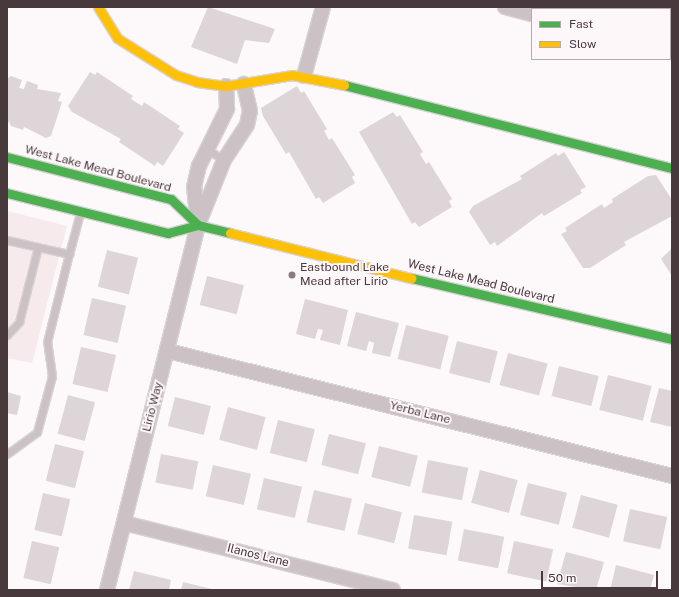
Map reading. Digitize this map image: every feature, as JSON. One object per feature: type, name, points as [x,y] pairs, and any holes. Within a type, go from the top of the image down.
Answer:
[{"type":"main road","points":[[98,7],[117,38],[140,54],[176,75],[198,82],[226,86],[292,75],[304,76],[672,168]]},
{"type":"main road","name":"West Lake Mead Boulevard","points":[[7,157],[171,199],[198,225]]},
{"type":"main road","name":"West Lake Mead Boulevard","points":[[7,193],[168,233],[198,225],[668,340],[672,348]]},
{"type":"street","points":[[304,76],[323,7]]},
{"type":"street","points":[[505,7],[531,14]]},
{"type":"street","points":[[198,225],[224,160],[247,125],[250,111],[244,84]]},
{"type":"street","points":[[198,225],[194,187],[206,149],[227,109],[226,86]]},
{"type":"street","name":"Lirio Way","points":[[107,590],[168,351],[198,225]]},
{"type":"street","name":"Yerba Lane","points":[[168,351],[672,476]]},
{"type":"street","name":"Ilanos Lane","points":[[124,523],[393,590]]},
{"type":"lane","points":[[206,149],[224,160]]},
{"type":"lane","points":[[7,454],[37,432],[52,376],[47,342],[80,211]]},
{"type":"lane","points":[[7,240],[69,254]]},
{"type":"lane","points":[[7,335],[19,322],[38,247]]},
{"type":"shaded area","points":[[7,211],[67,226],[32,363],[7,358]]},
{"type":"building","points":[[208,7],[275,29],[269,43],[245,40],[237,64],[191,47]]},
{"type":"building","points":[[90,72],[95,75],[97,72],[133,96],[131,99],[142,106],[144,102],[180,126],[178,129],[184,133],[163,166],[157,162],[155,166],[119,142],[121,139],[72,112],[68,106]]},
{"type":"building","points":[[11,76],[22,80],[19,88],[24,89],[27,81],[38,85],[37,89],[61,93],[58,101],[62,102],[51,136],[46,138],[24,127],[23,130],[11,126],[9,121],[7,127],[7,79]]},
{"type":"building","points":[[297,86],[301,93],[304,91],[327,129],[324,131],[329,140],[332,138],[355,175],[352,177],[355,183],[323,203],[319,197],[316,199],[289,152],[286,154],[263,116],[261,108]]},
{"type":"building","points":[[393,112],[397,117],[400,115],[423,152],[420,154],[426,164],[429,162],[452,199],[449,201],[452,207],[419,227],[415,222],[412,224],[359,132]]},
{"type":"building","points":[[564,152],[586,187],[580,190],[582,193],[544,216],[542,213],[497,246],[495,242],[490,245],[469,212],[473,206],[522,179],[520,176],[556,153],[558,156]]},
{"type":"building","points":[[656,175],[672,200],[672,216],[624,242],[626,245],[590,268],[583,268],[561,234],[567,231],[565,228],[602,204],[604,208],[613,202],[612,199],[648,176]]},
{"type":"building","points":[[672,248],[672,276],[661,259]]},
{"type":"building","points":[[107,250],[138,258],[129,295],[98,287]]},
{"type":"building","points":[[207,276],[244,285],[237,314],[200,305]]},
{"type":"building","points":[[92,298],[126,306],[118,343],[83,335]]},
{"type":"building","points":[[305,299],[348,310],[340,345],[320,340],[323,330],[318,329],[315,339],[296,334]]},
{"type":"building","points":[[356,312],[399,323],[390,357],[372,353],[374,343],[369,341],[366,351],[347,346]]},
{"type":"building","points":[[406,325],[449,336],[440,370],[398,359]]},
{"type":"building","points":[[457,341],[498,351],[490,383],[449,373]]},
{"type":"building","points":[[81,347],[116,355],[108,392],[72,384]]},
{"type":"building","points":[[508,353],[548,364],[539,395],[499,385]]},
{"type":"building","points":[[559,366],[599,376],[591,406],[552,396]]},
{"type":"building","points":[[608,375],[652,386],[643,421],[599,410]]},
{"type":"building","points":[[659,388],[672,391],[672,427],[650,422]]},
{"type":"building","points":[[7,392],[21,396],[17,415],[7,413]]},
{"type":"building","points":[[68,395],[95,402],[85,441],[58,434]]},
{"type":"building","points":[[175,397],[211,406],[204,435],[168,426]]},
{"type":"building","points":[[228,407],[266,417],[257,450],[219,440]]},
{"type":"building","points":[[278,420],[315,429],[307,462],[270,453]]},
{"type":"building","points":[[329,434],[366,443],[358,474],[321,465]]},
{"type":"building","points":[[55,444],[84,451],[75,488],[46,481]]},
{"type":"building","points":[[379,446],[418,456],[410,487],[371,477]]},
{"type":"building","points":[[161,454],[198,461],[193,490],[155,482]]},
{"type":"building","points":[[428,460],[468,468],[462,500],[422,492]]},
{"type":"building","points":[[213,465],[251,474],[244,505],[206,496]]},
{"type":"building","points":[[480,470],[518,480],[509,513],[471,503]]},
{"type":"building","points":[[264,478],[302,487],[295,518],[257,509]]},
{"type":"building","points":[[528,483],[567,493],[559,525],[520,515]]},
{"type":"building","points":[[314,490],[352,499],[345,531],[307,522]]},
{"type":"building","points":[[43,493],[70,499],[62,536],[34,530]]},
{"type":"building","points":[[581,495],[618,505],[609,538],[572,528]]},
{"type":"building","points":[[365,503],[402,512],[394,543],[357,534]]},
{"type":"building","points":[[630,509],[667,517],[660,549],[623,541]]},
{"type":"building","points":[[414,515],[452,522],[447,555],[408,548]]},
{"type":"building","points":[[464,529],[504,537],[498,568],[458,560]]},
{"type":"building","points":[[32,541],[59,547],[51,584],[23,578]]},
{"type":"building","points":[[514,541],[553,549],[546,582],[507,573]]},
{"type":"building","points":[[566,552],[604,562],[596,590],[557,584]]},
{"type":"building","points":[[616,565],[654,575],[650,590],[610,590]]},
{"type":"building","points":[[134,571],[171,580],[169,590],[129,590]]},
{"type":"building","points":[[183,582],[212,589],[212,590],[181,590]]},
{"type":"traffic: fast","points":[[344,85],[672,168]]},
{"type":"traffic: fast","points":[[7,157],[171,199],[198,225]]},
{"type":"traffic: fast","points":[[7,193],[168,233],[198,225],[230,233]]},
{"type":"traffic: fast","points":[[411,278],[672,339]]},
{"type":"traffic: slow","points":[[98,7],[117,38],[176,75],[197,82],[226,86],[292,75],[344,85]]},
{"type":"traffic: slow","points":[[230,233],[411,278]]},
{"type":"place","name":"Eastbound Lake Mead after Lirio","points":[[292,275]]}]
